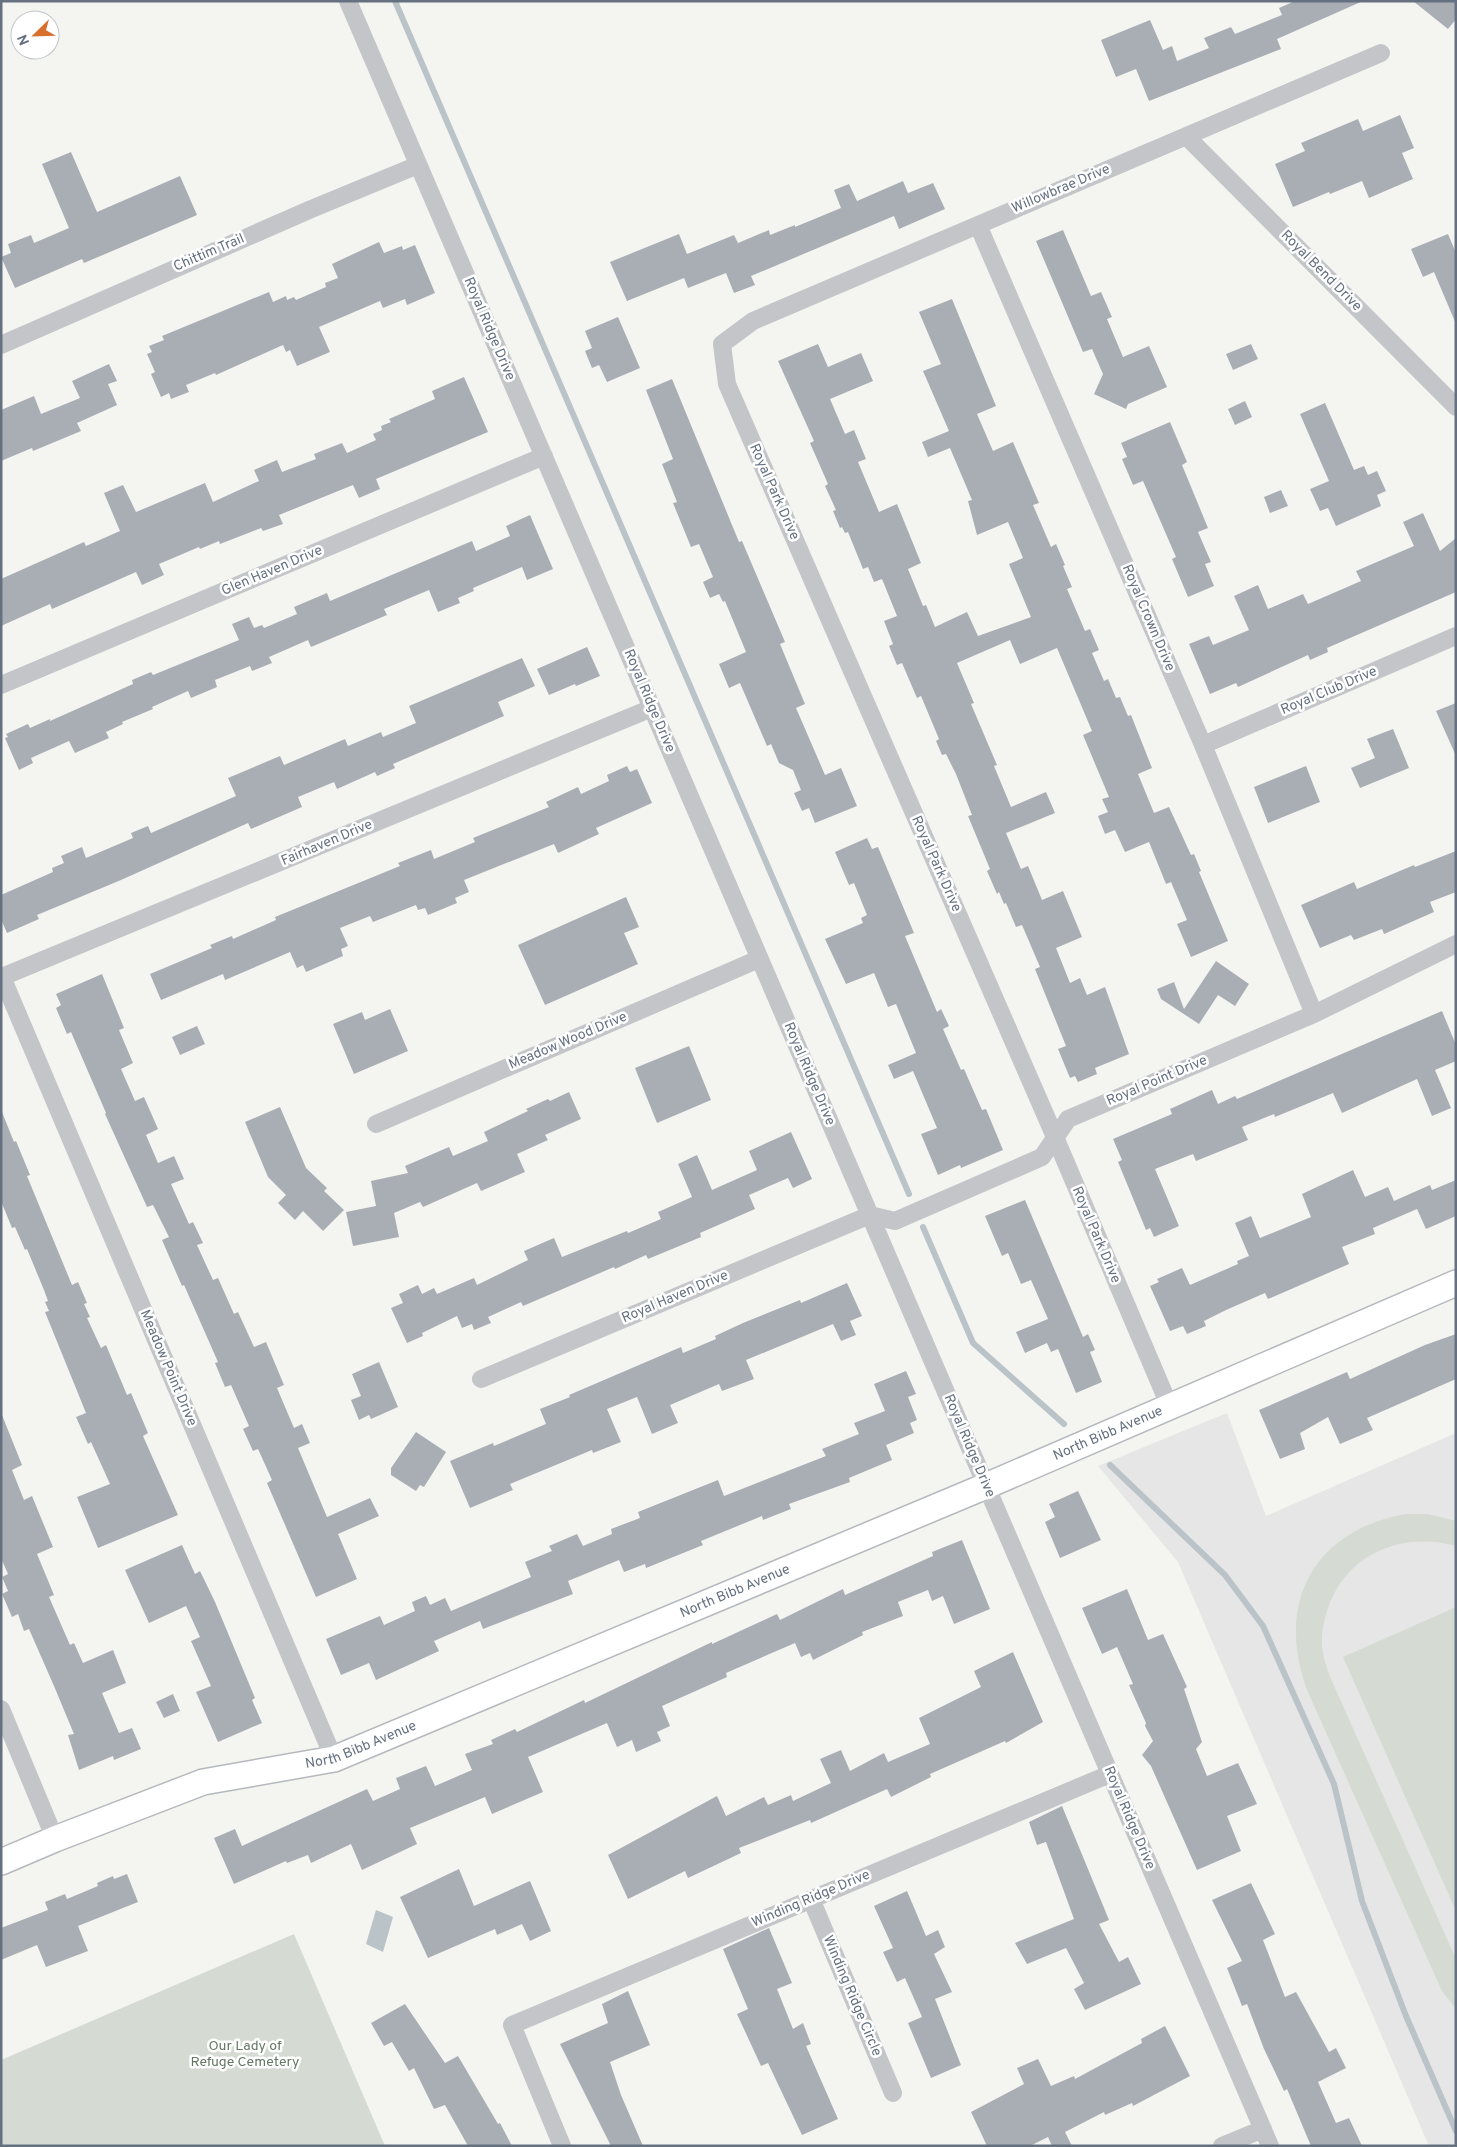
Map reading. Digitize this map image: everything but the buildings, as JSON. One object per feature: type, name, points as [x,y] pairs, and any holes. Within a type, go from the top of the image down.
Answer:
[{"type":"main road","name":"North Bibb Avenue","points":[[1,1862],[54,1838],[202,1782],[334,1759],[986,1486],[1456,1283]]},
{"type":"street","name":"Royal Ridge Drive","points":[[348,1],[1270,2146]]},
{"type":"street","name":"Willowbrae Drive","points":[[744,328],[753,321],[1380,53]]},
{"type":"street","name":"Royal Bend Drive","points":[[1186,136],[1456,407]]},
{"type":"street","name":"Chittim Trail","points":[[1,345],[418,165]]},
{"type":"street","name":"Royal Crown Drive","points":[[978,225],[1203,745],[1314,1014]]},
{"type":"street","name":"Royal Park Drive","points":[[744,328],[722,344],[727,384],[1054,1136],[1169,1406]]},
{"type":"street","name":"Glen Haven Drive","points":[[1,685],[544,456]]},
{"type":"street","name":"Royal Club Drive","points":[[1203,745],[1456,636]]},
{"type":"street","name":"Fairhaven Drive","points":[[2,978],[652,708]]},
{"type":"street","name":"Royal Point Drive","points":[[870,1215],[895,1221],[1042,1157],[1054,1136],[1068,1119],[1314,1014],[1456,944]]},
{"type":"street","name":"Meadow Wood Drive","points":[[376,1124],[760,959]]},
{"type":"street","name":"Meadow Point Drive","points":[[2,978],[334,1759]]},
{"type":"street","name":"Royal Haven Drive","points":[[481,1379],[870,1215]]},
{"type":"street","points":[[1,1709],[54,1838]]},
{"type":"street","name":"Winding Ridge Drive","points":[[562,2146],[512,2025],[1110,1774]]},
{"type":"street","name":"Winding Ridge Circle","points":[[811,1899],[893,2092]]},
{"type":"street","points":[[1222,2146],[1263,2129]]},
{"type":"shaded area","points":[[1227,1413],[1266,1516],[1456,1433],[1456,2146],[1429,2146],[1178,1562],[1098,1466]]},
{"type":"shaded area","points":[[376,1910],[393,1917],[383,1952],[366,1944]]},
{"type":"green space","points":[[1406,1514],[1428,1514],[1456,1521],[1456,1546],[1435,1542],[1415,1542],[1396,1545],[1378,1551],[1361,1561],[1335,1591],[1324,1621],[1322,1648],[1331,1679],[1456,1959],[1456,2009],[1442,1991],[1307,1690],[1298,1658],[1296,1628],[1300,1600],[1310,1575],[1326,1554],[1347,1536],[1374,1523]]},
{"type":"green space","points":[[1456,1607],[1456,1911],[1343,1657]]},
{"type":"green space","name":"Our Lady of Refuge Cemetery","points":[[294,1934],[385,2146],[1,2146],[1,2060]]},
{"type":"waterway","points":[[395,1],[909,1194]]},
{"type":"waterway","points":[[923,1227],[973,1343],[1064,1424]]},
{"type":"waterway","points":[[1110,1465],[1225,1575],[1263,1626],[1334,1784],[1362,1901],[1406,2016],[1456,2131]]}]
